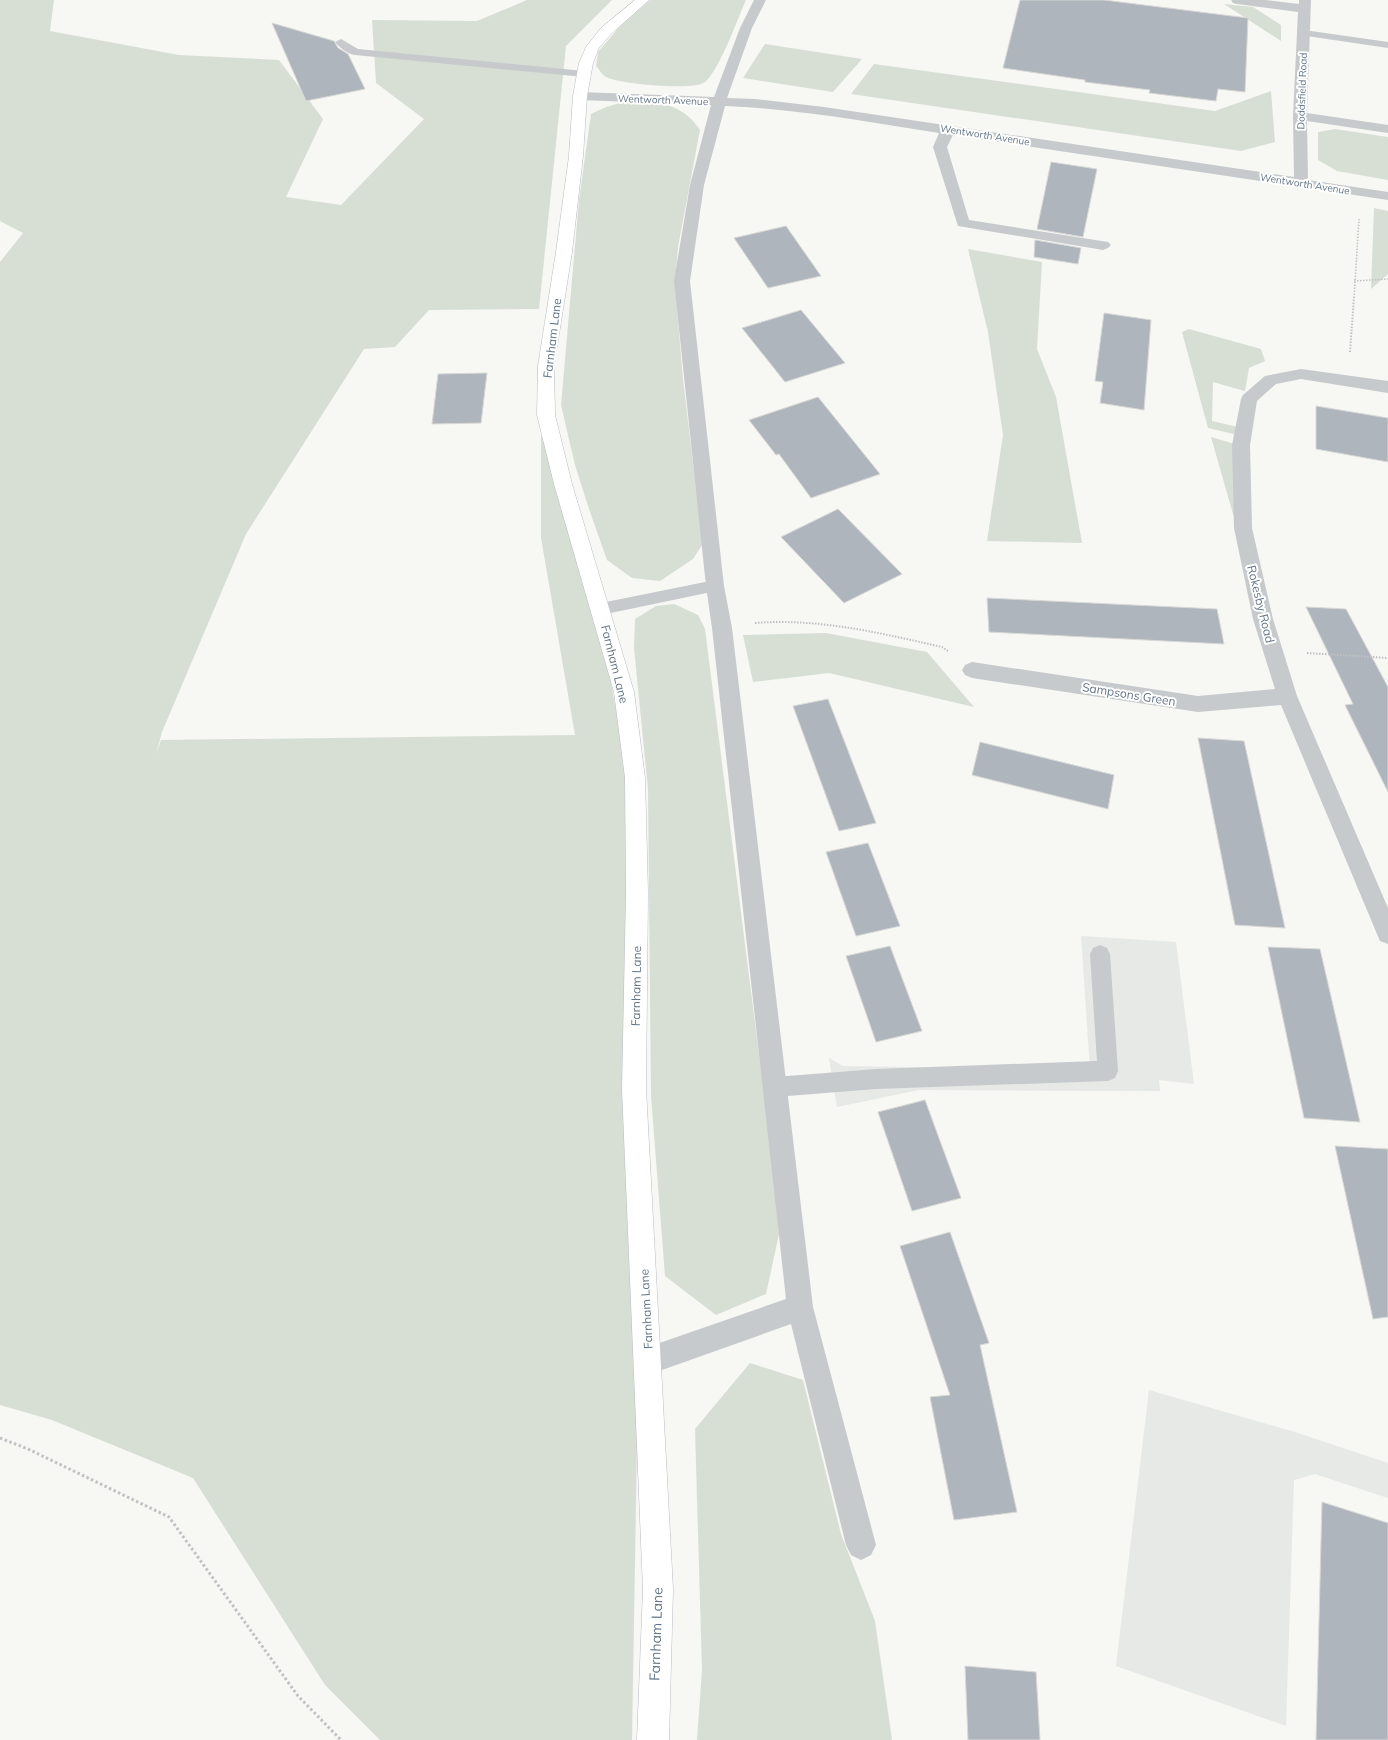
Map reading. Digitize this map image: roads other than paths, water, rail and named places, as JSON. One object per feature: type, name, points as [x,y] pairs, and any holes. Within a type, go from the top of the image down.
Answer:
[{"type":"street","name":"Farnham Lane","points":[[643,0],[606,31],[593,48],[586,64],[580,96],[564,252],[546,366],[546,415],[563,484],[624,692],[635,778],[637,893],[634,1089],[658,1589],[653,1740]]},
{"type":"street","points":[[760,0],[746,28],[719,102],[697,185],[682,281],[715,586],[722,628],[800,1307],[861,1545]]},
{"type":"street","points":[[1237,0],[1305,4]]},
{"type":"street","name":"Doddsfield Road","points":[[1301,182],[1300,116],[1305,4]]},
{"type":"street","name":"Wentworth Avenue","points":[[580,96],[755,103],[824,110],[1388,196]]},
{"type":"street","points":[[1300,116],[1388,130]]},
{"type":"street","points":[[948,129],[940,147],[963,223],[1104,245]]},
{"type":"street","name":"Rokesby Road","points":[[1388,387],[1350,380],[1301,374],[1271,380],[1249,399],[1241,445],[1243,528],[1263,620],[1287,696],[1388,934]]},
{"type":"street","name":"Sampsons Green","points":[[972,670],[1198,704],[1287,696]]},
{"type":"street","name":"Farnham Lane","points":[[648,1361],[800,1307]]},
{"type":"lane","points":[[1304,33],[1388,45]]},
{"type":"lane","points":[[341,42],[355,52],[584,74]]},
{"type":"lane","points":[[600,609],[715,586]]},
{"type":"lane","points":[[775,1087],[876,1079],[1108,1071],[1100,954]]}]
